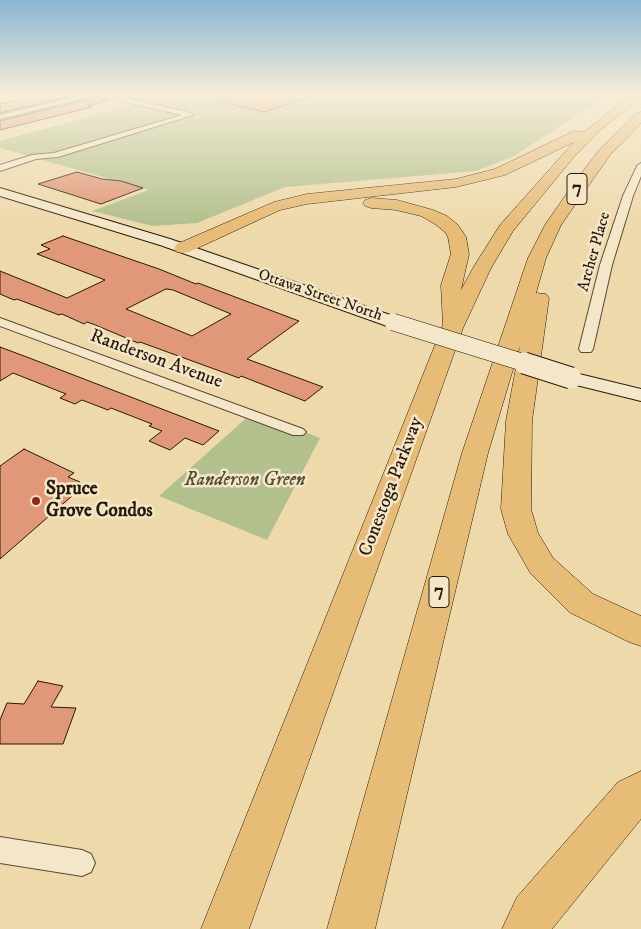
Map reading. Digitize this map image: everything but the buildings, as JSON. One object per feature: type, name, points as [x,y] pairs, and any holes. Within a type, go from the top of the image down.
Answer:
[{"type":"highway","points":[[183,248],[274,207],[307,199],[456,183],[500,172],[574,137]]},
{"type":"highway","name":"Conestoga Parkway","points":[[224,929],[452,328],[482,268],[506,229],[568,155],[586,137]]},
{"type":"highway","name":"7","points":[[351,929],[475,453],[538,258],[553,226],[579,186],[605,152],[620,137]]},
{"type":"highway","points":[[203,256],[278,218],[310,207],[342,203],[370,203],[411,208],[441,220],[457,236],[460,254],[452,285],[452,328]]},
{"type":"highway","points":[[538,258],[539,300],[519,421],[516,509],[523,534],[542,566],[581,603],[641,632]]},
{"type":"highway","points":[[526,929],[534,914],[634,796],[641,791]]},
{"type":"main road","name":"Ottawa Street North","points":[[0,192],[183,248],[393,322],[571,378],[641,395]]},
{"type":"street","points":[[0,168],[111,137]]},
{"type":"street","points":[[0,174],[49,160],[55,154]]},
{"type":"street","name":"Archer Place","points":[[586,349],[606,265],[633,197],[641,166]]},
{"type":"street","name":"Randerson Avenue","points":[[0,322],[298,432]]},
{"type":"street","points":[[0,850],[82,863]]},
{"type":"green space","points":[[13,137],[543,137],[514,156],[476,171],[285,187],[197,223],[153,226],[92,211],[149,190],[0,148],[0,141]]},
{"type":"green space","name":"Randerson Green","points":[[253,412],[320,438],[267,540],[159,496]]},
{"type":"place","name":"Spruce Grove Condos","points":[[36,501]]}]
